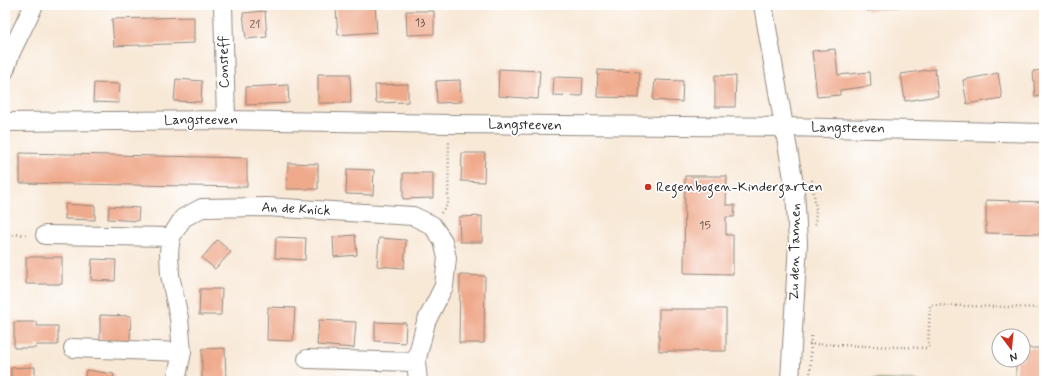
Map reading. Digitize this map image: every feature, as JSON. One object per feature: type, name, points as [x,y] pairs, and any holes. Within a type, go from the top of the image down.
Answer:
[{"type":"street","points":[[5,70],[11,52],[34,5]]},
{"type":"street","name":"Consteff","points":[[223,5],[226,120]]},
{"type":"street","name":"Zu den Tannen","points":[[763,5],[795,190],[798,243],[790,381]]},
{"type":"street","name":"Langsteeven","points":[[5,122],[226,120],[785,127],[1044,133]]},
{"type":"street","name":"An de Knick","points":[[176,381],[182,352],[179,318],[170,275],[168,252],[171,237],[183,218],[202,208],[268,207],[414,216],[432,225],[443,241],[447,258],[444,286],[426,322],[416,362],[418,381]]},
{"type":"street","points":[[45,235],[171,237]]},
{"type":"street","points":[[73,348],[182,352]]},
{"type":"street","points":[[307,359],[416,362]]},
{"type":"path","points":[[432,225],[448,204],[450,124]]},
{"type":"path","points":[[5,234],[45,235]]},
{"type":"path","points":[[792,343],[928,348],[930,305],[1044,308]]},
{"type":"green space","points":[[840,378],[918,381],[840,381]]},
{"type":"building","points":[[375,5],[377,32],[338,35],[336,8]]},
{"type":"building","points":[[866,5],[904,5],[905,6],[867,11]]},
{"type":"building","points":[[265,11],[267,37],[246,39],[243,13]]},
{"type":"building","points":[[406,11],[434,11],[434,34],[407,35]]},
{"type":"building","points":[[194,17],[194,43],[114,46],[112,19]]},
{"type":"building","points":[[835,49],[838,75],[870,72],[871,86],[840,90],[840,95],[817,97],[812,51]]},
{"type":"building","points":[[499,69],[540,71],[538,99],[498,96]]},
{"type":"building","points":[[935,69],[938,96],[905,101],[901,74]]},
{"type":"building","points":[[598,70],[640,72],[639,98],[597,97]]},
{"type":"building","points":[[1044,70],[1044,96],[1035,97],[1033,71]]},
{"type":"building","points":[[998,73],[1002,98],[967,104],[963,80]]},
{"type":"building","points":[[318,74],[350,74],[351,103],[318,103]]},
{"type":"building","points":[[715,75],[736,76],[735,107],[715,107]]},
{"type":"building","points":[[554,77],[583,78],[582,96],[553,95]]},
{"type":"building","points":[[176,79],[202,81],[201,102],[174,101]]},
{"type":"building","points":[[460,80],[461,102],[437,103],[436,81]]},
{"type":"building","points":[[655,80],[683,81],[682,102],[653,100]]},
{"type":"building","points":[[94,83],[120,84],[119,103],[93,102]]},
{"type":"building","points":[[408,84],[408,102],[376,103],[375,85]]},
{"type":"building","points":[[288,85],[289,103],[246,105],[246,87]]},
{"type":"building","points":[[20,153],[247,158],[247,187],[20,183]]},
{"type":"building","points":[[462,153],[485,153],[484,182],[461,181]]},
{"type":"building","points":[[288,163],[318,164],[318,189],[287,189]]},
{"type":"building","points":[[347,169],[374,170],[373,195],[346,194]]},
{"type":"building","points":[[403,173],[433,173],[433,198],[403,199]]},
{"type":"building","points":[[685,176],[727,176],[726,205],[735,205],[734,217],[726,217],[726,235],[733,235],[733,274],[684,273]]},
{"type":"building","points":[[986,200],[1044,202],[1043,234],[986,233]]},
{"type":"building","points":[[65,204],[95,206],[95,220],[65,219]]},
{"type":"building","points":[[109,206],[139,208],[138,221],[108,219]]},
{"type":"building","points":[[482,216],[482,242],[460,242],[459,217]]},
{"type":"building","points":[[355,235],[357,255],[334,257],[333,237]]},
{"type":"building","points":[[276,237],[306,238],[305,260],[275,258]]},
{"type":"building","points":[[379,238],[406,240],[404,268],[377,266]]},
{"type":"building","points":[[217,240],[231,252],[215,269],[202,258]]},
{"type":"building","points":[[26,257],[62,257],[62,284],[26,284]]},
{"type":"building","points":[[92,259],[116,260],[115,281],[91,280]]},
{"type":"building","points":[[460,275],[485,276],[484,343],[459,343]]},
{"type":"building","points":[[200,289],[222,289],[221,315],[199,315]]},
{"type":"building","points":[[268,307],[295,308],[293,341],[267,340]]},
{"type":"building","points":[[659,309],[726,309],[726,351],[659,351]]},
{"type":"building","points":[[100,315],[131,316],[130,341],[100,340]]},
{"type":"building","points":[[319,320],[356,322],[354,348],[317,345]]},
{"type":"building","points":[[14,322],[37,322],[37,326],[58,326],[58,345],[37,345],[36,348],[14,348]]},
{"type":"building","points":[[375,322],[406,323],[405,343],[375,341]]},
{"type":"building","points":[[225,348],[226,380],[202,380],[202,349]]},
{"type":"building","points":[[1031,348],[1044,348],[1044,381],[1016,381],[1016,368],[1031,368]]},
{"type":"building","points":[[35,367],[35,381],[11,381],[11,368]]},
{"type":"building","points":[[86,370],[114,374],[113,381],[84,381]]},
{"type":"place","name":"Regenbogen-Kindergarten","points":[[648,187]]}]
